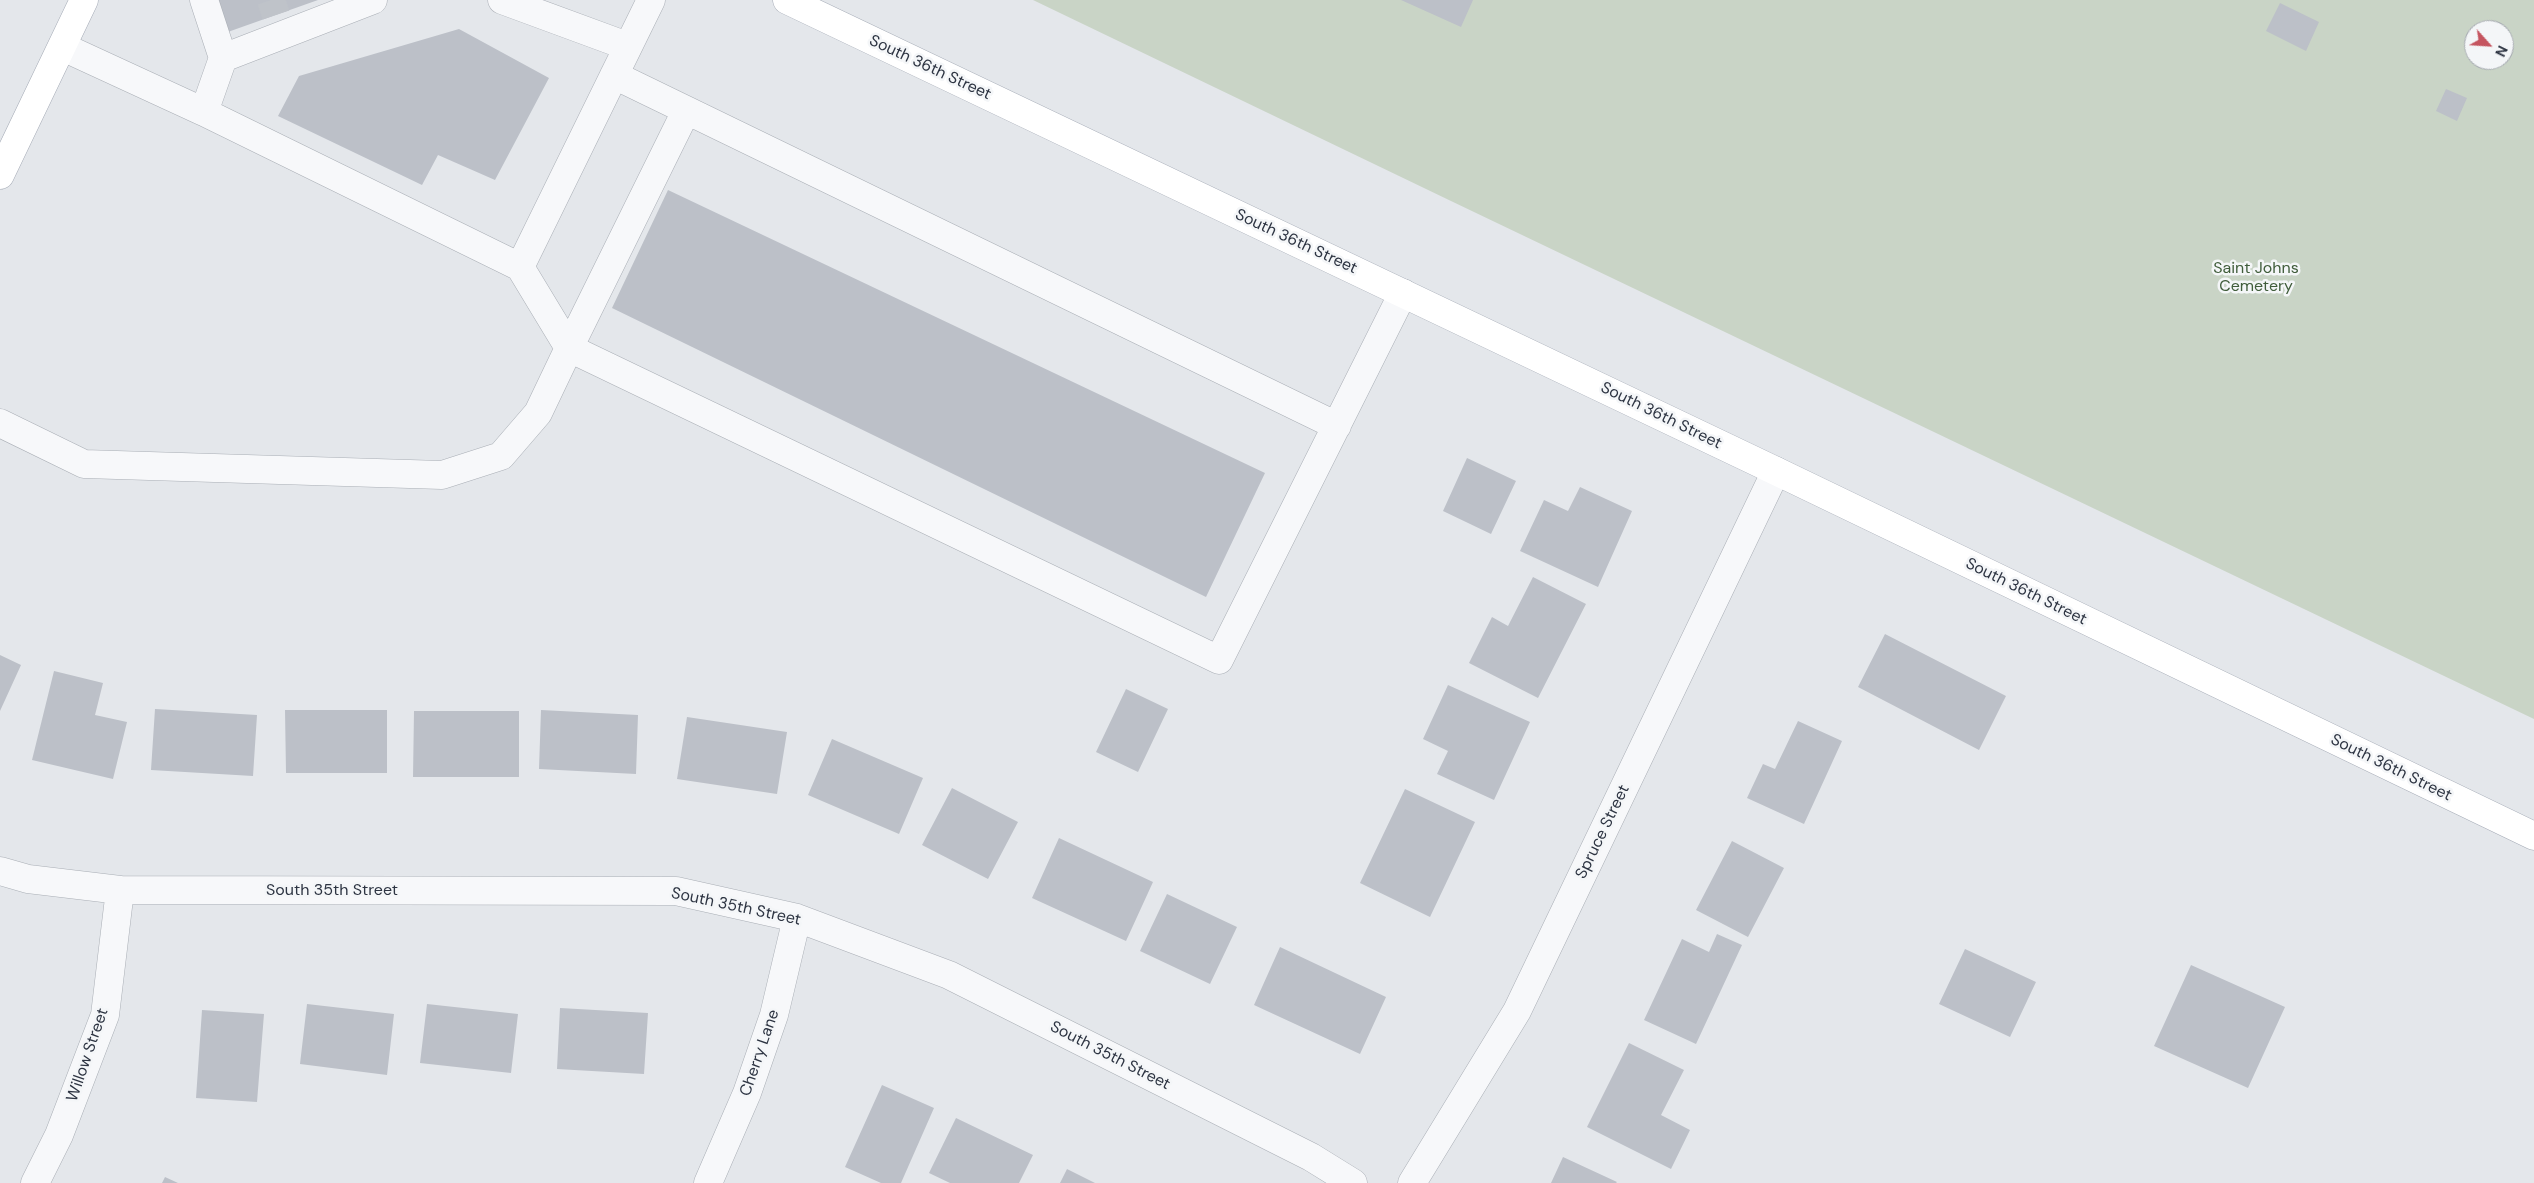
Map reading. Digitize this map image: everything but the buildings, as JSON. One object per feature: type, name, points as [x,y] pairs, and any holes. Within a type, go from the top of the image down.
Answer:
[{"type":"main road","points":[[0,175],[84,0]]},
{"type":"main road","name":"South 36th Street","points":[[787,0],[1776,471],[2534,836]]},
{"type":"street","points":[[204,0],[223,58],[204,112]]},
{"type":"street","points":[[223,58],[279,24],[327,8],[372,0]]},
{"type":"street","points":[[502,0],[628,46]]},
{"type":"street","points":[[520,267],[651,0]]},
{"type":"street","points":[[63,47],[204,112],[520,267],[569,348],[1219,660],[1403,293]]},
{"type":"street","points":[[614,75],[1336,426]]},
{"type":"street","points":[[0,423],[84,464],[442,475],[501,456],[538,413],[686,111]]},
{"type":"street","name":"Spruce Street","points":[[1412,1183],[1517,1010],[1776,471]]},
{"type":"street","name":"South 35th Street","points":[[0,871],[28,879],[120,890],[676,892],[798,918],[949,975],[1311,1157],[1353,1183]]},
{"type":"street","name":"Willow Street","points":[[35,1183],[59,1135],[105,1015],[120,890]]},
{"type":"street","name":"Cherry Lane","points":[[708,1183],[747,1093],[774,1015],[798,918]]},
{"type":"green space","name":"Saint Johns Cemetery","points":[[1033,0],[2534,0],[2534,719],[1451,201]]},
{"type":"tunnel","points":[[271,0],[276,15]]}]
